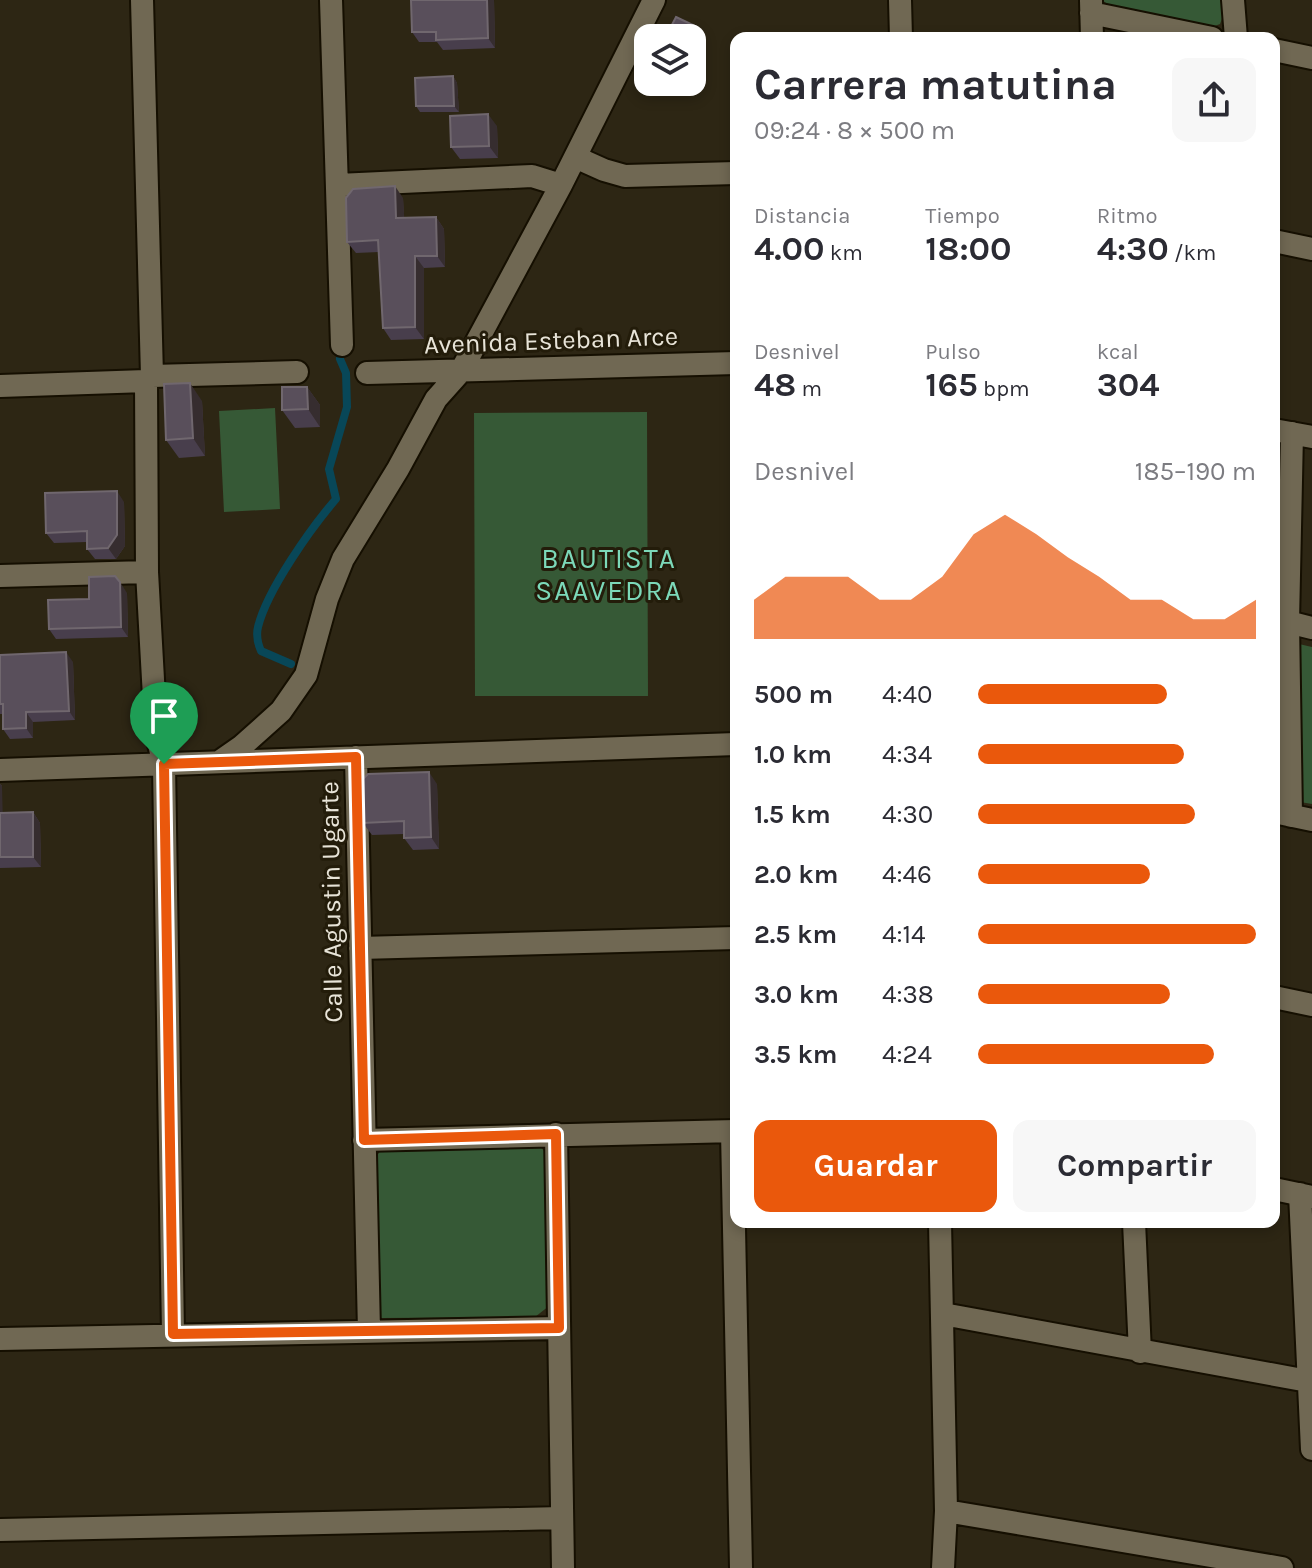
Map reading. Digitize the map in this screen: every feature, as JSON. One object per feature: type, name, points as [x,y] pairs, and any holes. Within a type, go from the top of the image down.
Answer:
[{"type":"street","points":[[142,0],[149,379],[147,572],[156,733],[164,764],[173,1334]]},
{"type":"street","points":[[331,0],[342,345]]},
{"type":"street","points":[[219,762],[281,711],[306,675],[327,599],[343,559],[436,399],[461,371],[561,185],[654,0]]},
{"type":"street","points":[[900,0],[901,32]]},
{"type":"street","points":[[1233,0],[1236,32]]},
{"type":"street","points":[[1092,32],[1091,7],[1189,32]]},
{"type":"street","points":[[1280,51],[1312,58]]},
{"type":"street","points":[[575,157],[625,176],[730,173]]},
{"type":"street","points":[[338,185],[532,176],[561,185]]},
{"type":"street","points":[[1280,242],[1312,249]]},
{"type":"street","name":"Avenida Esteban Arce","points":[[367,373],[730,363]]},
{"type":"street","points":[[0,386],[297,372]]},
{"type":"street","points":[[1292,816],[1288,622],[1293,433]]},
{"type":"street","points":[[0,576],[147,572]]},
{"type":"street","points":[[1288,622],[1312,628]]},
{"type":"street","name":"Calle Agustin Ugarte","points":[[369,1331],[356,757],[730,744]]},
{"type":"street","points":[[0,770],[356,757]]},
{"type":"street","points":[[360,948],[730,938]]},
{"type":"street","points":[[1280,998],[1312,1005]]},
{"type":"street","points":[[364,1140],[730,1131]]},
{"type":"street","points":[[556,1134],[563,1568]]},
{"type":"street","points":[[1280,1190],[1306,1196],[1312,1449]]},
{"type":"street","points":[[736,1228],[741,1568]]},
{"type":"street","points":[[940,1228],[946,1511],[943,1568]]},
{"type":"street","points":[[1134,1228],[1140,1352]]},
{"type":"street","points":[[943,1314],[1308,1381]]},
{"type":"street","points":[[0,1339],[559,1328]]},
{"type":"street","points":[[946,1511],[1282,1568]]},
{"type":"street","points":[[0,1530],[562,1518]]},
{"type":"green space","points":[[1102,0],[1222,0],[1223,16],[1220,24],[1212,27],[1110,6]]},
{"type":"green space","points":[[275,408],[280,509],[224,512],[219,411]]},
{"type":"green space","points":[[647,412],[648,696],[475,696],[474,413]]},
{"type":"green space","points":[[1299,644],[1312,647],[1312,804],[1300,802]]},
{"type":"green space","points":[[538,1144],[545,1152],[549,1306],[535,1317],[380,1318],[374,1160],[381,1150]]},
{"type":"building","points":[[411,0],[487,0],[488,38],[436,40],[436,32],[412,32]]},
{"type":"building","points":[[676,17],[691,24],[672,24]]},
{"type":"building","points":[[453,76],[454,106],[416,106],[415,78]]},
{"type":"building","points":[[488,114],[489,146],[451,147],[450,116]]},
{"type":"building","points":[[395,186],[396,218],[436,217],[437,256],[415,256],[415,327],[383,328],[378,240],[347,242],[346,198],[353,189]]},
{"type":"building","points":[[190,383],[193,438],[166,440],[164,384]]},
{"type":"building","points":[[282,387],[307,387],[308,409],[282,410]]},
{"type":"building","points":[[117,491],[117,535],[108,548],[87,549],[87,531],[46,533],[45,493]]},
{"type":"building","points":[[115,576],[120,582],[121,627],[49,629],[48,600],[89,599],[89,577]]},
{"type":"building","points":[[66,652],[69,711],[26,712],[26,728],[3,729],[0,655]]},
{"type":"building","points":[[429,772],[431,837],[404,838],[404,821],[363,823],[362,780],[368,774]]},
{"type":"building","points":[[33,812],[33,857],[0,857],[0,813]]},
{"type":"waterway","points":[[291,664],[261,651],[257,630],[280,578],[336,499],[329,469],[347,407],[346,373],[340,359]]},
{"type":"district","name":"BAUTISTA SAAVEDRA","points":[[609,574]]},
{"type":"route","points":[[356,757],[364,1140],[556,1134],[559,1328],[173,1334],[164,764],[356,757]]}]
